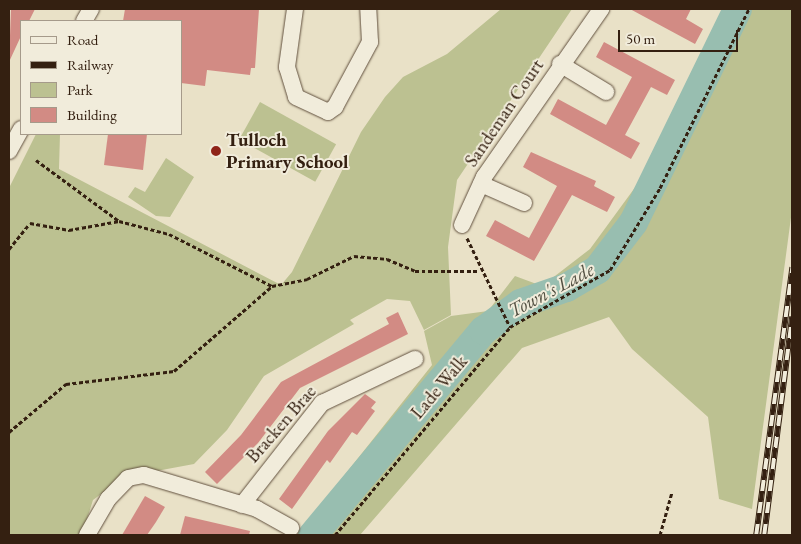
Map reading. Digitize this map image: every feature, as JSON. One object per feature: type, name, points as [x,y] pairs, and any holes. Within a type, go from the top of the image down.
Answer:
[{"type":"street","points":[[85,20],[91,9]]},
{"type":"street","points":[[295,9],[286,68],[296,97],[328,112],[335,107],[370,42],[368,9]]},
{"type":"street","name":"Sandeman Court","points":[[462,225],[481,184],[560,64],[601,9]]},
{"type":"street","name":"Sandeman Court","points":[[560,64],[606,92]]},
{"type":"street","points":[[9,151],[20,132]]},
{"type":"street","name":"Sandeman Court","points":[[481,184],[524,203]]},
{"type":"street","name":"Bracken Brae","points":[[242,504],[322,403],[415,359]]},
{"type":"street","points":[[87,535],[102,505],[133,476],[148,476],[242,504],[291,528]]},
{"type":"path","name":"Lade Walk","points":[[335,535],[510,327],[610,270],[645,217],[748,9]]},
{"type":"path","points":[[36,160],[119,221],[169,234],[272,286]]},
{"type":"path","points":[[9,249],[30,223],[68,230],[119,221]]},
{"type":"path","points":[[462,225],[480,271],[510,327]]},
{"type":"path","points":[[9,432],[66,384],[174,371],[272,286],[307,279],[354,256],[387,258],[416,270],[480,271]]},
{"type":"path","points":[[660,535],[672,492]]},
{"type":"green space","points":[[501,9],[572,9],[457,180],[448,247],[451,315],[424,330],[410,301],[387,299],[350,320],[354,324],[264,376],[227,430],[194,464],[124,477],[93,500],[82,535],[9,535],[9,188],[36,135],[60,135],[59,169],[281,285],[292,272],[361,132],[385,97],[403,77],[447,54]]},
{"type":"green space","points":[[727,9],[792,9],[792,210],[752,509],[719,499],[708,417],[632,349],[609,317],[522,348],[360,535],[297,535],[432,365],[424,331],[451,316],[488,311],[515,276],[542,286],[590,249],[669,141]]},
{"type":"green space","points":[[260,102],[336,144],[315,182],[239,140]]},
{"type":"green space","points":[[166,158],[194,177],[170,217],[156,216],[128,197],[135,187],[145,192]]},
{"type":"building","points":[[11,9],[35,9],[30,20],[20,20],[20,38],[9,62]]},
{"type":"building","points":[[125,9],[259,9],[255,68],[251,68],[250,75],[207,70],[205,86],[182,83],[182,20],[123,20]]},
{"type":"building","points":[[630,9],[691,9],[686,19],[703,29],[695,44]]},
{"type":"building","points":[[604,42],[675,80],[667,95],[651,87],[625,135],[640,143],[631,159],[550,114],[558,99],[606,125],[632,77],[596,57]]},
{"type":"building","points":[[108,135],[147,135],[143,170],[104,165]]},
{"type":"building","points":[[531,152],[596,181],[594,186],[615,197],[607,212],[572,195],[534,261],[486,236],[495,220],[529,238],[557,186],[523,167]]},
{"type":"building","points":[[398,312],[408,334],[300,388],[258,443],[217,484],[205,472],[241,435],[281,382],[389,324],[386,318]]},
{"type":"building","points":[[365,394],[376,402],[371,408],[375,411],[357,435],[352,432],[330,463],[327,460],[292,509],[279,499],[328,431]]},
{"type":"building","points":[[145,496],[165,507],[147,535],[122,535]]},
{"type":"building","points":[[185,516],[250,531],[249,535],[180,535]]},
{"type":"waterway","name":"Town's Lade","points":[[312,535],[483,330],[520,303],[566,287],[597,269],[633,222],[737,9]]},
{"type":"railway","points":[[756,535],[792,267]]},
{"type":"railway","points":[[764,535],[792,317]]},
{"type":"place","name":"Tulloch Primary School","points":[[216,151]]}]
